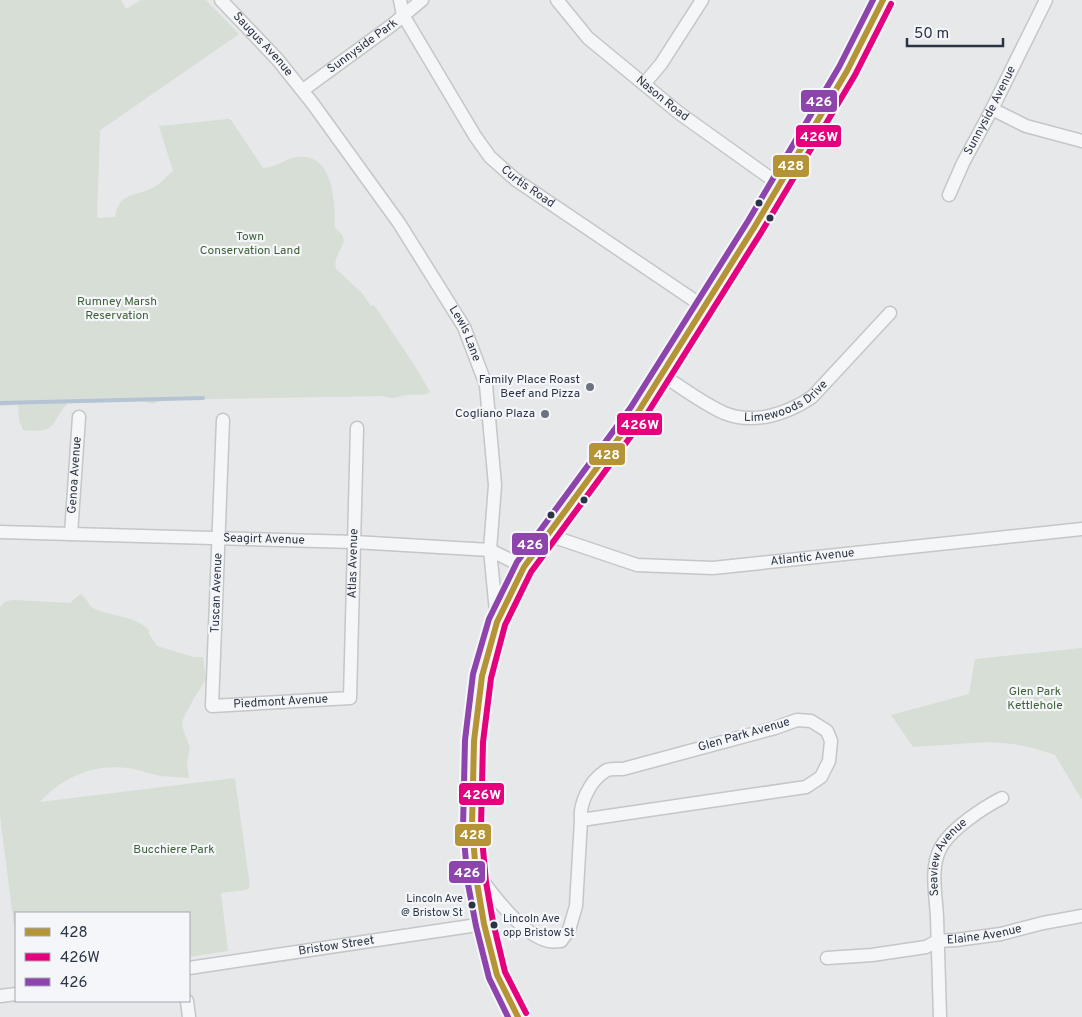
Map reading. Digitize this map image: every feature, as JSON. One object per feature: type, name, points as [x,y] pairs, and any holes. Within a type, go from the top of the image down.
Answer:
[{"type":"main road","points":[[518,1017],[498,975],[484,924],[472,827],[474,742],[482,676],[497,622],[524,567],[638,412],[780,185],[847,72],[883,0]]},
{"type":"street","name":"Saugus Avenue","points":[[221,0],[278,60],[302,90]]},
{"type":"street","name":"Curtis Road","points":[[400,0],[403,15],[475,136],[490,157],[516,180],[704,307]]},
{"type":"street","name":"Sunnyside Park","points":[[302,90],[422,0]]},
{"type":"street","name":"Nason Road","points":[[557,0],[588,38],[679,113],[780,185]]},
{"type":"street","points":[[644,84],[661,64],[702,0]]},
{"type":"street","name":"Sunnyside Avenue","points":[[949,195],[963,163],[1046,0]]},
{"type":"street","name":"Lewis Lane","points":[[302,90],[399,223],[464,327],[486,385],[494,485],[490,550],[497,622]]},
{"type":"street","points":[[992,109],[1026,126],[1082,141]]},
{"type":"street","name":"Limewoods Drive","points":[[661,374],[724,413],[741,418],[783,413],[796,408],[812,397],[890,313]]},
{"type":"street","name":"Genoa Avenue","points":[[71,534],[79,417]]},
{"type":"street","name":"Tuscan Avenue","points":[[212,706],[223,420]]},
{"type":"street","name":"Atlas Avenue","points":[[350,698],[357,428]]},
{"type":"street","name":"Atlantic Avenue","points":[[548,535],[637,565],[713,568],[1082,529]]},
{"type":"street","name":"Seagirt Avenue","points":[[0,532],[354,542],[490,550],[524,567]]},
{"type":"street","name":"Piedmont Avenue","points":[[212,706],[350,698]]},
{"type":"street","name":"Glen Park Avenue","points":[[476,871],[492,894],[528,930],[549,941],[561,941],[569,930],[576,906],[580,812],[594,781],[605,770],[623,769],[797,720],[811,721],[827,731],[831,741],[829,761],[821,777],[806,787],[581,820]]},
{"type":"street","name":"Seaview Avenue","points":[[940,1017],[934,877],[940,849],[949,836],[986,806],[1002,798]]},
{"type":"street","name":"Elaine Avenue","points":[[827,958],[872,955],[926,948],[937,941],[1001,934],[1043,923],[1082,916]]},
{"type":"street","name":"Bristow Street","points":[[190,968],[484,924]]},
{"type":"street","points":[[0,996],[15,994]]},
{"type":"street","points":[[187,1002],[189,1017]]},
{"type":"green space","name":"Rumney Marsh Reservation","points":[[0,0],[121,0],[126,9],[141,0],[206,0],[239,34],[99,131],[97,218],[115,217],[120,203],[125,199],[154,187],[173,171],[159,126],[228,119],[231,120],[263,168],[272,167],[297,157],[309,158],[319,162],[330,181],[333,193],[335,227],[344,240],[336,260],[336,269],[362,293],[371,306],[374,305],[430,392],[392,398],[384,396],[163,400],[152,404],[143,401],[68,403],[52,426],[43,430],[23,430],[19,420],[18,405],[0,406]]},
{"type":"green space","name":"Bucchiere Park","points":[[80,594],[93,608],[143,625],[149,630],[149,634],[157,646],[194,657],[203,657],[206,679],[183,719],[182,726],[190,748],[187,762],[189,778],[161,776],[136,769],[103,768],[91,770],[68,779],[40,802],[235,778],[250,887],[246,890],[221,893],[228,951],[190,957],[190,912],[15,912],[14,926],[0,816],[0,607],[6,601],[14,600],[70,603]]},
{"type":"green space","name":"Glen Park Kettlehole","points":[[1082,648],[1082,800],[1055,755],[1014,744],[988,742],[913,747],[891,715],[969,694],[975,659]]},
{"type":"waterway","points":[[0,403],[203,398]]},
{"type":"transit line","name":"426","points":[[508,1017],[489,978],[476,926],[468,884],[463,828],[465,740],[473,674],[489,619],[517,562],[631,407],[748,221],[839,67],[873,0]]},
{"type":"transit line","name":"428","points":[[518,1017],[497,975],[484,924],[477,883],[472,827],[474,741],[482,676],[497,622],[524,567],[638,412],[755,226],[847,71],[883,0]]},
{"type":"transit line","name":"426W","points":[[526,1013],[505,972],[486,882],[481,827],[483,742],[491,678],[505,625],[531,572],[645,417],[762,231],[855,75],[891,4]]},
{"type":"place","name":"Family Place Roast Beef and Pizza","points":[[590,387]]},
{"type":"place","name":"Cogliano Plaza","points":[[545,414]]},
{"type":"place","name":"Lincoln Ave @ Bristow St","points":[[472,905]]},
{"type":"place","name":"Lincoln Ave opp Bristow St","points":[[494,925]]},
{"type":"park label","name":"Town Conservation Land","points":[[250,244]]}]
